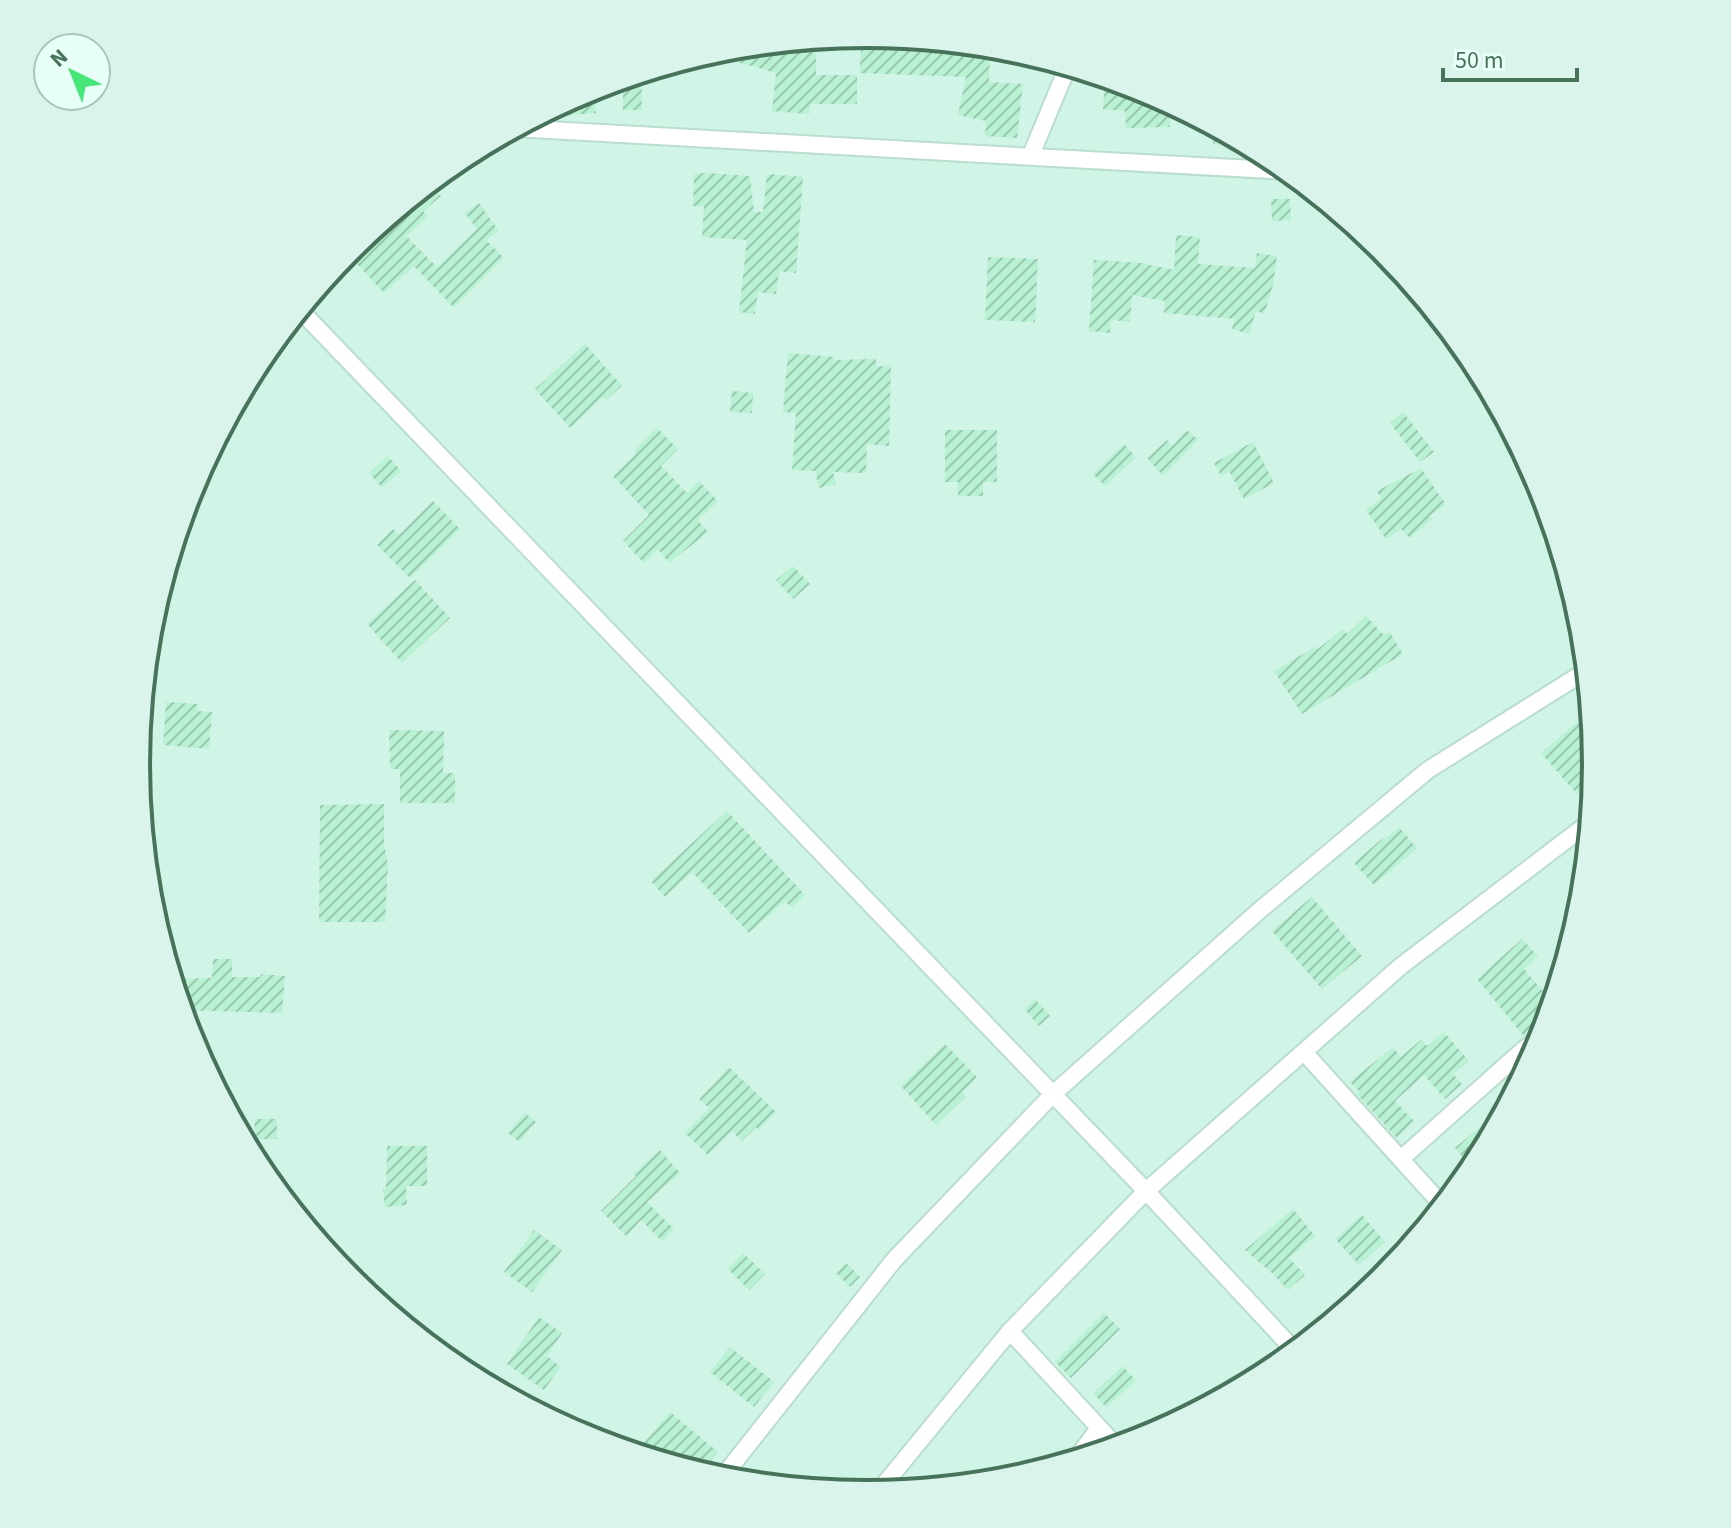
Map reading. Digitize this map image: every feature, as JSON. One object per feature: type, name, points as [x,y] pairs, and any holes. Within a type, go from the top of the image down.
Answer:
[{"type":"street","points":[[1031,155],[1064,76]]},
{"type":"street","points":[[536,129],[1264,169]]},
{"type":"street","points":[[306,317],[1146,1191],[1287,1342]]},
{"type":"street","points":[[731,1467],[894,1260],[1053,1094],[1260,910],[1428,770],[1576,677]]},
{"type":"street","points":[[888,1479],[1010,1331],[1146,1191],[1401,966],[1578,831]]},
{"type":"street","points":[[1304,1052],[1436,1198]]},
{"type":"street","points":[[1402,1158],[1521,1052]]},
{"type":"street","points":[[1010,1331],[1108,1437]]},
{"type":"street","points":[[1086,1445],[1099,1428]]},
{"type":"shaded area","points":[[866,48],[959,54],[1051,72],[1096,86],[1182,122],[1224,144],[1301,196],[1338,226],[1404,292],[1434,328],[1486,406],[1508,447],[1544,534],[1557,579],[1568,624],[1580,717],[1582,764],[1575,857],[1568,904],[1544,994],[1508,1081],[1486,1122],[1434,1200],[1404,1236],[1338,1302],[1301,1332],[1223,1384],[1182,1406],[1096,1442],[1051,1456],[959,1474],[912,1478],[866,1480],[772,1474],[680,1456],[635,1442],[549,1406],[507,1384],[430,1332],[393,1302],[327,1236],[297,1200],[245,1122],[223,1081],[187,994],[174,949],[163,904],[151,811],[151,717],[156,671],[163,624],[187,534],[223,447],[245,406],[297,328],[327,292],[393,226],[430,196],[508,144],[549,122],[635,86],[680,72],[772,54],[819,50]]},
{"type":"building","points":[[861,48],[959,54],[990,59],[989,82],[1023,84],[1017,138],[985,136],[986,121],[958,115],[966,77],[860,73]]},
{"type":"building","points":[[816,50],[816,75],[857,75],[857,104],[810,104],[809,114],[772,111],[776,73],[733,61]]},
{"type":"building","points":[[641,84],[642,110],[623,110],[623,91]]},
{"type":"building","points":[[1104,89],[1170,116],[1170,127],[1126,128],[1125,111],[1103,109]]},
{"type":"building","points":[[595,101],[596,113],[563,116]]},
{"type":"building","points":[[694,174],[750,176],[754,212],[763,212],[767,174],[803,177],[796,273],[779,271],[776,294],[758,292],[755,314],[739,312],[747,240],[702,237],[704,206],[693,206]]},
{"type":"building","points":[[437,191],[441,196],[423,211],[428,216],[406,236],[437,267],[477,229],[465,213],[479,203],[499,231],[486,240],[504,258],[454,308],[414,266],[384,293],[355,262],[359,258]]},
{"type":"building","points":[[1271,199],[1290,199],[1291,220],[1272,221]]},
{"type":"building","points":[[1176,235],[1200,237],[1198,264],[1255,268],[1257,253],[1277,256],[1273,285],[1264,314],[1256,311],[1249,334],[1232,329],[1235,319],[1164,313],[1165,301],[1132,295],[1130,322],[1111,320],[1110,333],[1089,331],[1094,260],[1141,263],[1174,270]]},
{"type":"building","points":[[988,257],[1038,259],[1035,322],[985,320]]},
{"type":"building","points":[[585,344],[622,386],[606,400],[603,397],[570,428],[535,389]]},
{"type":"building","points":[[788,353],[834,357],[834,360],[876,359],[876,367],[891,365],[889,446],[867,444],[866,473],[833,472],[836,484],[819,488],[815,471],[792,470],[796,413],[783,412]]},
{"type":"building","points":[[732,391],[753,393],[752,413],[730,412]]},
{"type":"building","points":[[1403,412],[1434,452],[1420,462],[1390,423]]},
{"type":"building","points":[[657,428],[678,449],[661,466],[687,493],[699,481],[718,501],[698,520],[708,532],[669,563],[658,549],[644,563],[623,541],[649,515],[613,476]]},
{"type":"building","points":[[945,430],[997,430],[997,482],[983,482],[983,496],[958,496],[958,482],[945,482]]},
{"type":"building","points":[[1187,430],[1198,440],[1163,476],[1147,458],[1167,440],[1172,446]]},
{"type":"building","points":[[1253,442],[1274,483],[1244,499],[1229,471],[1221,476],[1214,463]]},
{"type":"building","points":[[1124,444],[1136,457],[1105,486],[1093,474]]},
{"type":"building","points":[[388,456],[401,471],[382,488],[369,473]]},
{"type":"building","points":[[1421,468],[1446,505],[1429,516],[1432,519],[1410,538],[1401,529],[1386,539],[1366,510],[1381,499],[1377,491]]},
{"type":"building","points":[[433,501],[460,529],[410,578],[377,545],[393,529],[399,535]]},
{"type":"building","points":[[793,566],[810,584],[793,599],[776,580]]},
{"type":"building","points":[[415,580],[450,618],[402,663],[367,624]]},
{"type":"building","points":[[1366,616],[1384,635],[1390,632],[1403,654],[1302,714],[1274,671],[1317,646],[1318,649],[1343,629],[1347,634]]},
{"type":"building","points":[[166,702],[198,704],[197,711],[212,712],[209,749],[163,745]]},
{"type":"building","points":[[1577,722],[1580,726],[1581,792],[1577,794],[1541,753]]},
{"type":"building","points":[[389,730],[444,731],[443,773],[455,773],[455,803],[400,803],[400,769],[390,769]]},
{"type":"building","points":[[384,804],[384,844],[388,865],[385,922],[319,922],[320,805]]},
{"type":"building","points":[[727,811],[805,895],[792,908],[785,901],[749,933],[692,872],[665,897],[651,881]]},
{"type":"building","points":[[1399,827],[1417,848],[1374,885],[1354,863]]},
{"type":"building","points":[[1312,897],[1362,956],[1322,989],[1272,931]]},
{"type":"building","points":[[1522,939],[1538,956],[1524,969],[1544,993],[1530,1031],[1524,1036],[1477,979]]},
{"type":"building","points":[[213,959],[232,959],[232,977],[260,977],[261,974],[285,976],[282,1013],[193,1010],[183,979],[212,978]]},
{"type":"building","points":[[1035,999],[1050,1016],[1039,1026],[1024,1009]]},
{"type":"building","points":[[1444,1032],[1469,1061],[1453,1074],[1462,1084],[1445,1099],[1424,1075],[1395,1101],[1414,1121],[1397,1138],[1350,1082],[1393,1047],[1401,1057],[1422,1039],[1427,1046]]},
{"type":"building","points":[[945,1044],[977,1077],[962,1092],[966,1097],[936,1125],[901,1086]]},
{"type":"building","points":[[729,1067],[776,1112],[742,1141],[732,1131],[708,1155],[685,1133],[709,1108],[699,1099]]},
{"type":"building","points":[[525,1113],[536,1122],[519,1142],[508,1133]]},
{"type":"building","points":[[255,1119],[277,1119],[277,1139],[254,1137]]},
{"type":"building","points":[[1486,1122],[1464,1158],[1455,1148]]},
{"type":"building","points":[[387,1146],[427,1146],[427,1186],[406,1186],[407,1205],[385,1207],[383,1189],[386,1189]]},
{"type":"building","points":[[660,1150],[680,1173],[647,1202],[674,1229],[662,1241],[641,1220],[626,1236],[601,1211],[636,1176],[633,1174]]},
{"type":"building","points":[[1293,1209],[1315,1236],[1289,1258],[1305,1275],[1288,1290],[1245,1250]]},
{"type":"building","points":[[1362,1215],[1385,1242],[1359,1265],[1335,1239]]},
{"type":"building","points":[[534,1230],[562,1250],[532,1292],[504,1272]]},
{"type":"building","points":[[743,1253],[765,1274],[749,1290],[728,1269]]},
{"type":"building","points":[[846,1263],[860,1277],[850,1287],[836,1273]]},
{"type":"building","points":[[1104,1313],[1120,1329],[1071,1378],[1055,1362]]},
{"type":"building","points":[[539,1317],[562,1333],[547,1356],[561,1367],[544,1390],[507,1364]]},
{"type":"building","points":[[730,1347],[774,1382],[754,1407],[710,1372]]},
{"type":"building","points":[[1123,1366],[1136,1381],[1106,1407],[1093,1393]]},
{"type":"building","points":[[670,1412],[718,1452],[709,1462],[642,1444]]}]
